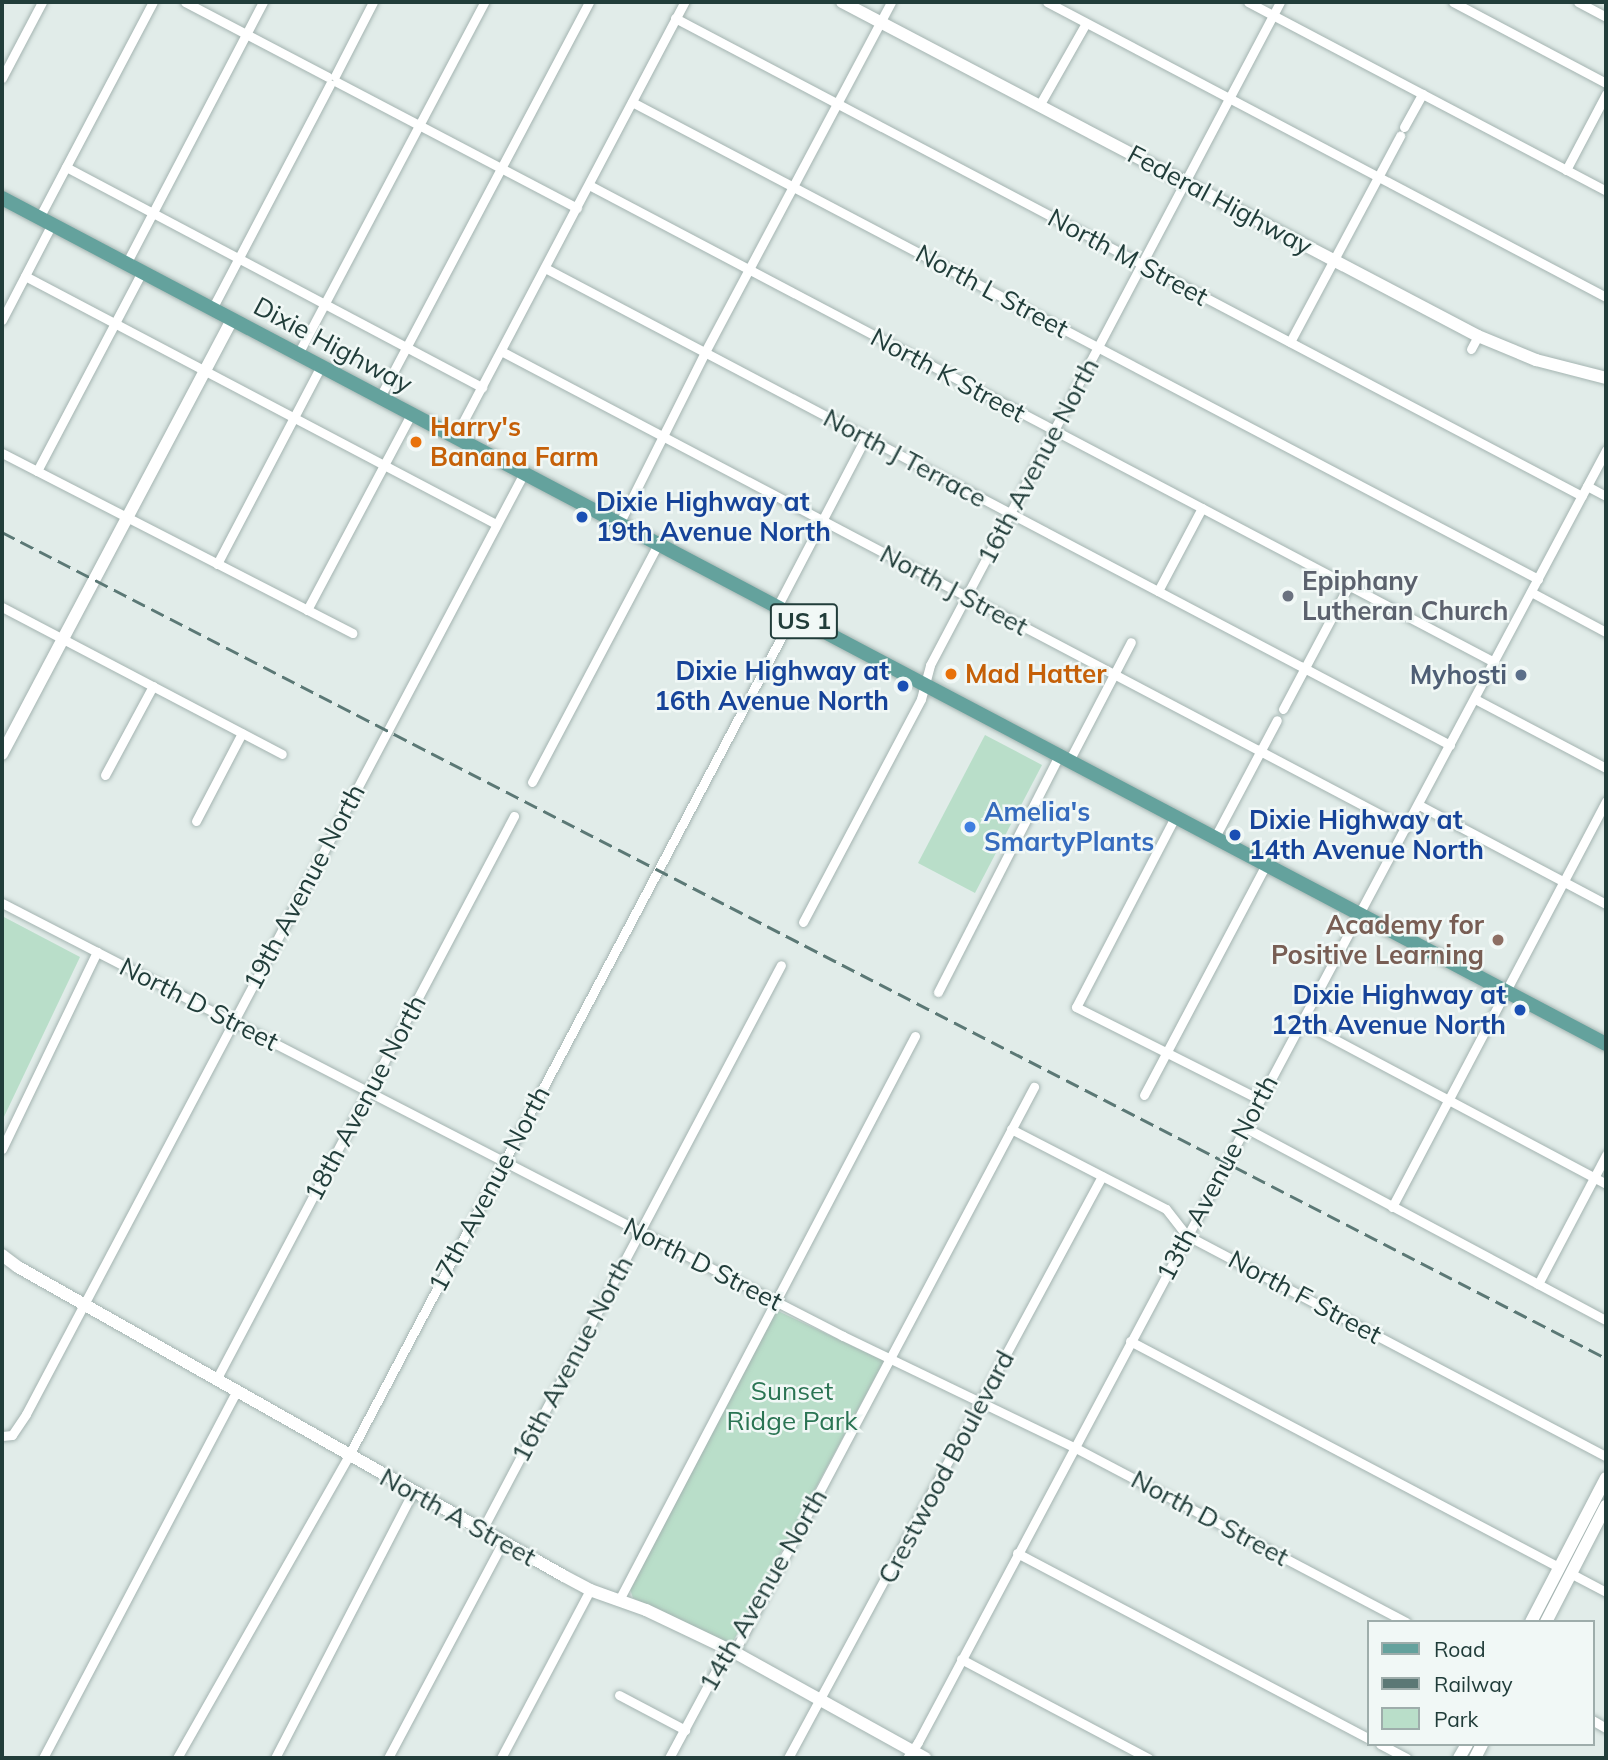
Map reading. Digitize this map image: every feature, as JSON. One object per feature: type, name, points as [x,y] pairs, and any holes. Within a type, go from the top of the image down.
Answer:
[{"type":"main road","name":"Dixie Highway","points":[[2,198],[1606,1044]]},
{"type":"street","points":[[2,79],[42,2]]},
{"type":"street","points":[[2,320],[25,276],[66,167],[153,2]]},
{"type":"street","points":[[185,2],[577,208]]},
{"type":"street","points":[[126,264],[263,2]]},
{"type":"street","points":[[212,309],[373,2]]},
{"type":"street","points":[[298,354],[484,2]]},
{"type":"street","points":[[380,397],[589,2]]},
{"type":"street","points":[[455,437],[684,2]]},
{"type":"street","name":"Federal Highway","points":[[842,2],[881,20],[1478,336],[1536,360],[1606,378]]},
{"type":"street","points":[[619,524],[705,352],[891,2]]},
{"type":"street","points":[[1046,2],[1606,297]]},
{"type":"street","points":[[1248,2],[1606,191]]},
{"type":"street","name":"16th Avenue North","points":[[803,922],[921,699],[926,673],[1280,2]]},
{"type":"street","points":[[1453,2],[1606,83]]},
{"type":"street","points":[[1578,2],[1606,17]]},
{"type":"street","name":"North M Street","points":[[675,18],[1582,496]]},
{"type":"street","points":[[1040,104],[1086,23]]},
{"type":"street","points":[[1290,342],[1422,94]]},
{"type":"street","points":[[1566,170],[1606,94]]},
{"type":"street","name":"North L Street","points":[[632,102],[1538,579]]},
{"type":"street","points":[[66,167],[482,387]]},
{"type":"street","name":"North K Street","points":[[589,185],[1494,662]]},
{"type":"street","name":"North J Terrace","points":[[545,268],[1450,745]]},
{"type":"street","points":[[37,471],[142,272]]},
{"type":"street","points":[[25,276],[496,524]]},
{"type":"street","points":[[2,754],[232,319]]},
{"type":"street","points":[[1471,349],[1478,336]]},
{"type":"street","name":"North J Street","points":[[501,351],[1406,828]]},
{"type":"street","points":[[217,564],[321,366]]},
{"type":"street","points":[[307,610],[411,414]]},
{"type":"street","points":[[777,607],[866,437]]},
{"type":"street","name":"13th Avenue North","points":[[909,1755],[1300,1021],[1361,914],[1606,450]]},
{"type":"street","points":[[2,453],[352,633]]},
{"type":"street","name":"19th Avenue North","points":[[2,1436],[12,1435],[26,1414],[524,473]]},
{"type":"street","points":[[1587,486],[1606,496]]},
{"type":"street","points":[[1158,591],[1202,508]]},
{"type":"street","points":[[532,782],[658,544]]},
{"type":"street","points":[[1283,709],[1349,585]]},
{"type":"street","points":[[1531,592],[1606,632]]},
{"type":"street","points":[[2,607],[282,754]]},
{"type":"street","name":"17th Avenue North","points":[[177,1758],[349,1455],[793,615]]},
{"type":"street","points":[[938,992],[1064,758],[1131,642]]},
{"type":"street","points":[[105,775],[153,686]]},
{"type":"street","points":[[1475,699],[1606,768]]},
{"type":"street","points":[[1215,837],[1276,720]]},
{"type":"street","points":[[196,821],[242,733]]},
{"type":"street","points":[[1392,1207],[1606,801]]},
{"type":"street","points":[[1419,805],[1606,904]]},
{"type":"street","name":"18th Avenue North","points":[[216,1380],[514,817]]},
{"type":"street","points":[[1175,817],[1076,1007],[1259,1099]]},
{"type":"street","points":[[1144,1095],[1266,864]]},
{"type":"street","name":"North D Street","points":[[2,903],[890,1360],[1074,1447],[1402,1620]]},
{"type":"street","points":[[2,1149],[97,952]]},
{"type":"street","name":"16th Avenue North","points":[[482,1530],[780,965]]},
{"type":"street","points":[[1300,1021],[1606,1184]]},
{"type":"street","points":[[619,1600],[915,1036]]},
{"type":"street","name":"14th Avenue North","points":[[669,1758],[720,1663],[738,1645],[1034,1087]]},
{"type":"street","points":[[1244,1127],[1606,1320]]},
{"type":"street","name":"North F Street","points":[[1011,1129],[1166,1209],[1186,1235],[1606,1456]]},
{"type":"street","points":[[1538,1284],[1606,1155]]},
{"type":"street","name":"Crestwood Boulevard","points":[[788,1758],[1102,1176]]},
{"type":"street","name":"North A Street","points":[[2,1255],[18,1267],[236,1392],[590,1590],[619,1600],[732,1651],[909,1755],[925,1758]]},
{"type":"street","points":[[1130,1341],[1606,1592]]},
{"type":"street","points":[[43,1758],[236,1392]]},
{"type":"street","points":[[1547,1620],[1565,1570],[1606,1478]]},
{"type":"street","points":[[275,1758],[413,1492]]},
{"type":"street","points":[[1532,1620],[1606,1506]]},
{"type":"street","points":[[388,1758],[503,1542]]},
{"type":"street","points":[[1017,1553],[1366,1737]]},
{"type":"street","points":[[501,1758],[590,1590]]},
{"type":"street","points":[[961,1659],[1149,1758]]},
{"type":"street","points":[[619,1695],[685,1730]]},
{"type":"street","points":[[1384,1746],[1406,1758]]},
{"type":"green space","points":[[985,735],[1042,765],[975,893],[918,863]]},
{"type":"green space","points":[[2,916],[80,957],[2,1121]]},
{"type":"green space","name":"Sunset Ridge Park","points":[[776,1310],[884,1361],[730,1647],[633,1598],[630,1589]]},
{"type":"railway","points":[[2,532],[1606,1358]]},
{"type":"place","name":"Harry's Banana Farm","points":[[416,442]]},
{"type":"place","name":"Dixie Highway at 19th Avenue North","points":[[582,517]]},
{"type":"place","name":"Epiphany Lutheran Church","points":[[1288,596]]},
{"type":"place","name":"Mad Hatter","points":[[951,674]]},
{"type":"place","name":"Myhosti","points":[[1521,675]]},
{"type":"place","name":"Dixie Highway at 16th Avenue North","points":[[903,686]]},
{"type":"place","name":"Amelia's SmartyPlants","points":[[970,827]]},
{"type":"place","name":"Dixie Highway at 14th Avenue North","points":[[1235,835]]},
{"type":"place","name":"Academy for Positive Learning","points":[[1498,940]]},
{"type":"place","name":"Dixie Highway at 12th Avenue North","points":[[1520,1010]]}]
